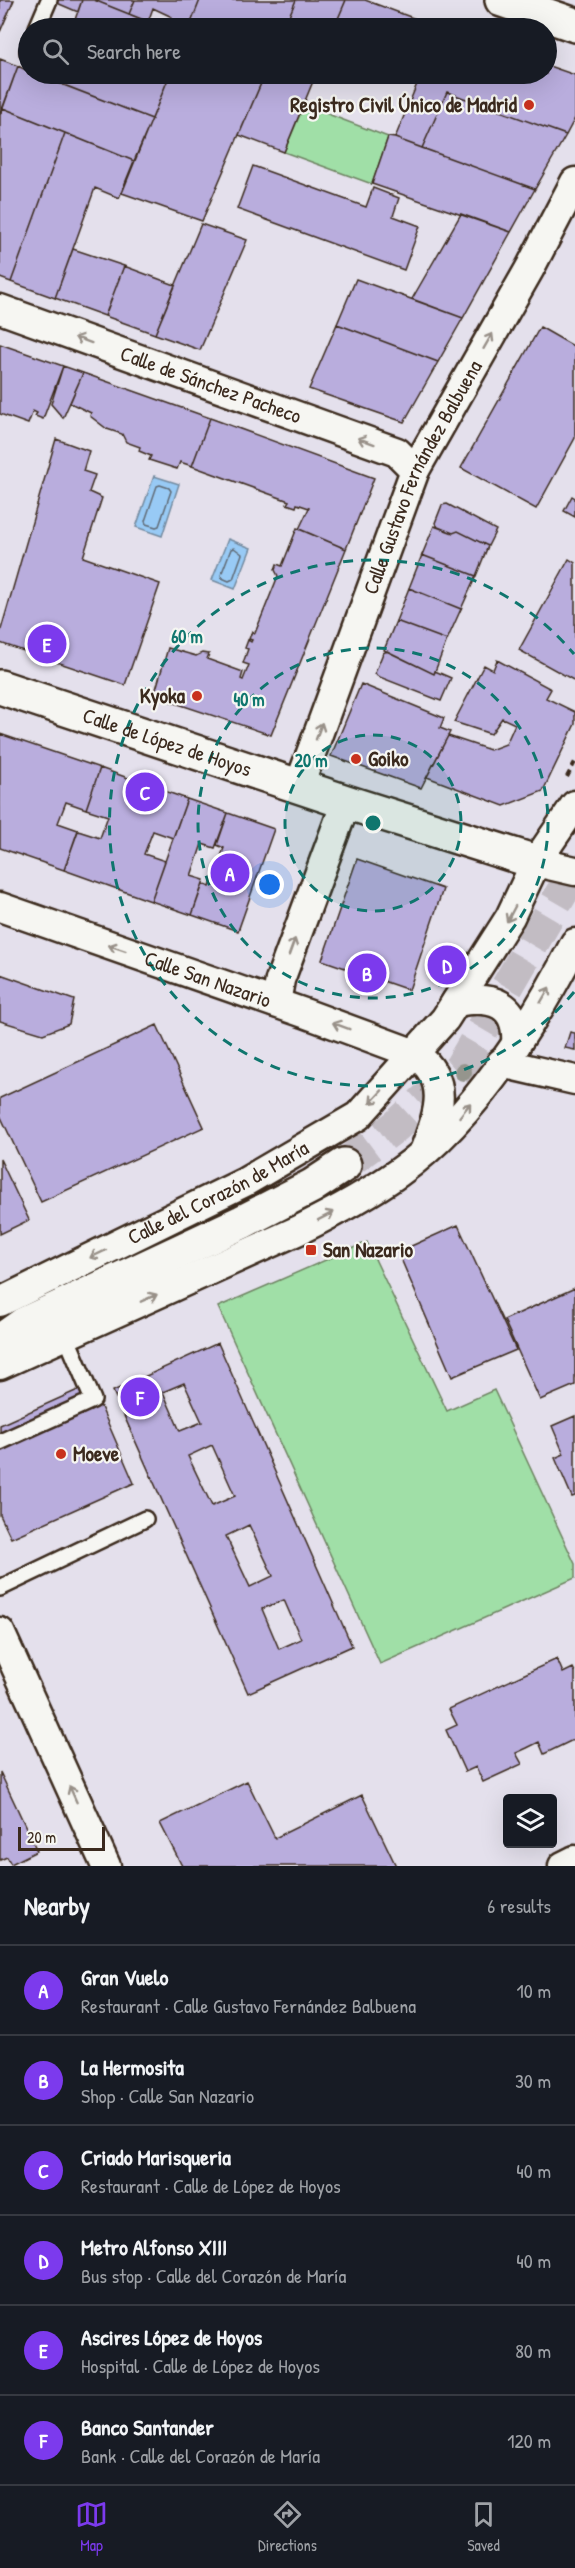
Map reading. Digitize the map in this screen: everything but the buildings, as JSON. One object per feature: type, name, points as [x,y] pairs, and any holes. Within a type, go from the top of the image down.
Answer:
[{"type":"street","points":[[502,0],[555,18]]},
{"type":"street","points":[[557,19],[575,25]]},
{"type":"street","name":"Calle Gustavo Fernández Balbuena","points":[[299,786],[415,470],[530,268],[575,182]]},
{"type":"street","name":"Calle de Sánchez Pacheco","points":[[0,309],[397,452],[415,470]]},
{"type":"street","name":"Calle de López de Hoyos","points":[[0,687],[346,802],[536,862],[575,871]]},
{"type":"street","points":[[276,1003],[280,980],[346,802]]},
{"type":"street","name":"Calle del Corazón de María","points":[[0,1302],[244,1182],[337,1131],[358,1116],[445,1019],[510,917],[536,862],[575,805]]},
{"type":"street","name":"Calle San Nazario","points":[[0,907],[416,1054]]},
{"type":"street","points":[[0,1365],[327,1216],[399,1173],[461,1116],[508,1054],[575,943]]},
{"type":"street","points":[[456,1002],[483,998],[504,1006],[512,1015],[516,1026],[508,1054]]},
{"type":"street","points":[[416,1054],[429,1067],[440,1094],[437,1116],[424,1152]]},
{"type":"street","points":[[508,1054],[575,1080]]},
{"type":"street","name":"Calle del Corazón de María","points":[[8,1332],[252,1217],[344,1165]]},
{"type":"street","points":[[0,1632],[106,1866]]},
{"type":"street","points":[[563,1866],[575,1860]]},
{"type":"lane","points":[[41,18],[49,0]]},
{"type":"lane","points":[[0,1442],[93,1400],[66,1336]]},
{"type":"lane","points":[[0,1588],[145,1519]]},
{"type":"green space","points":[[304,105],[388,137],[372,184],[284,152]]},
{"type":"green space","points":[[367,1242],[447,1411],[494,1390],[575,1564],[575,1578],[380,1664],[218,1307]]},
{"type":"water","points":[[154,476],[179,484],[162,536],[136,527]]},
{"type":"water","points":[[228,539],[251,548],[235,589],[212,580]]},
{"type":"tunnel","points":[[344,1165],[396,1126],[460,1068],[575,870]]},
{"type":"place","name":"Registro Civil Único de Madrid","points":[[529,105]]},
{"type":"place","name":"Ascires López de Hoyos","points":[[47,644]]},
{"type":"place","name":"Kyoka","points":[[197,696]]},
{"type":"place","name":"Goiko","points":[[356,759]]},
{"type":"place","name":"Criado Marisqueria","points":[[145,792]]},
{"type":"place","name":"Gran Vuelo","points":[[230,873]]},
{"type":"place","name":"Metro Alfonso XIII","points":[[447,965]]},
{"type":"place","name":"La Hermosita","points":[[367,973]]},
{"type":"place","name":"San Nazario","points":[[311,1250]]},
{"type":"place","name":"Banco Santander","points":[[140,1397]]},
{"type":"place","name":"Moeve","points":[[61,1454]]}]
